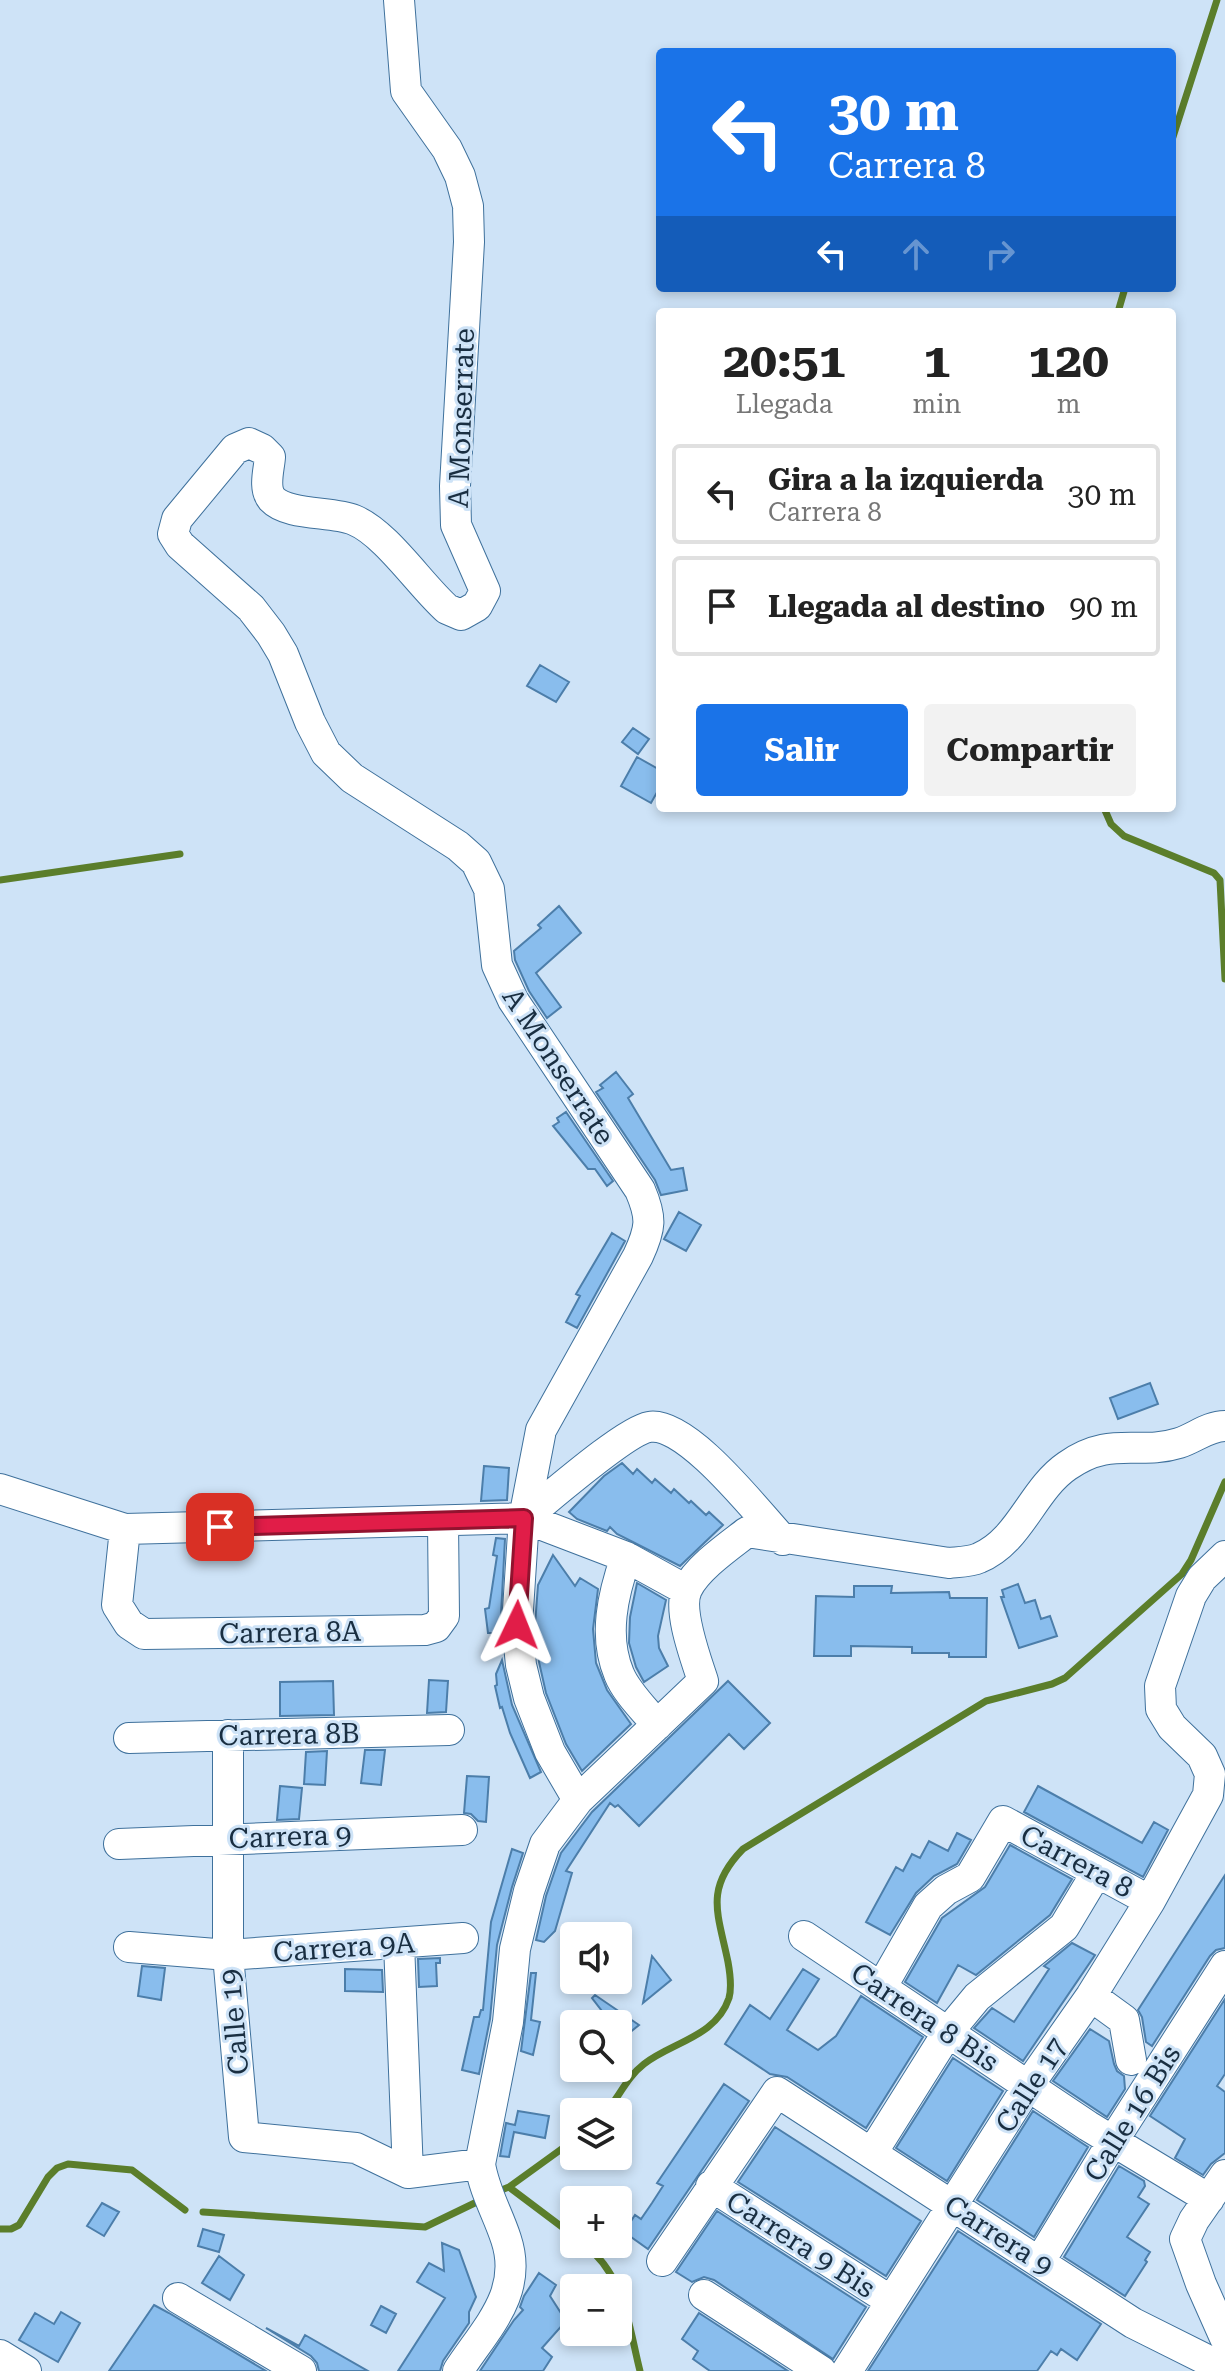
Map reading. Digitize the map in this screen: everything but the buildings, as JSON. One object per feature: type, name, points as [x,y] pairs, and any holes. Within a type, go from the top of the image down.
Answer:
[{"type":"street","name":"A Monserrate","points":[[399,0],[406,91],[447,149],[460,176],[468,206],[469,242],[455,486],[456,525],[485,591],[477,606],[461,615],[447,609],[374,532],[357,521],[288,508],[271,498],[267,483],[270,457],[249,443],[235,449],[177,519],[173,534],[180,545],[251,608],[271,634],[283,654],[326,753],[352,778],[458,846],[476,862],[489,889],[497,965],[513,1000],[640,1190],[648,1209],[650,1231],[638,1256],[541,1430],[524,1518]]},
{"type":"street","points":[[578,1800],[550,1752],[529,1698],[521,1665],[517,1625],[524,1518],[628,1436],[650,1426],[674,1432],[695,1444],[783,1540]]},
{"type":"street","points":[[458,2371],[503,2303],[511,2283],[512,2261],[481,2171],[508,2022],[515,1949],[529,1891],[545,1844],[578,1800],[703,1681],[686,1627],[686,1590],[716,1556],[747,1532],[783,1540],[949,1563],[979,1558],[1006,1540],[1044,1486],[1067,1466],[1093,1451],[1120,1446],[1150,1447],[1179,1443],[1217,1426],[1225,1426]]},
{"type":"street","points":[[0,1489],[125,1529],[524,1518],[626,1557],[686,1590]]},
{"type":"street","name":"Carrera 8A","points":[[125,1529],[117,1605],[129,1624],[144,1634],[425,1630],[436,1627],[444,1616],[443,1522]]},
{"type":"street","name":"Calle 17","points":[[847,2371],[1028,2086],[1091,1996],[1150,1901],[1208,1795],[1210,1774],[1202,1756],[1172,1727],[1161,1709],[1160,1686],[1191,1596],[1202,1578],[1225,1556]]},
{"type":"street","points":[[626,1557],[614,1592],[610,1636],[619,1675],[657,1725]]},
{"type":"street","name":"Carrera 8B","points":[[129,1738],[449,1730]]},
{"type":"street","name":"Calle 19","points":[[228,1735],[228,1955],[244,2137],[356,2148],[408,2173]]},
{"type":"street","name":"Carrera 8","points":[[881,1988],[928,1906],[946,1890],[970,1877],[1003,1821],[1150,1901]]},
{"type":"street","name":"Carrera 9","points":[[119,1844],[462,1830]]},
{"type":"street","points":[[872,2153],[948,2032],[977,1997],[1064,1927],[1097,1872]]},
{"type":"street","name":"Carrera 8 Bis","points":[[804,1936],[1113,2141],[1217,2187]]},
{"type":"street","name":"Carrera 9A","points":[[129,1947],[228,1955],[463,1938]]},
{"type":"street","points":[[399,1943],[408,2173],[481,2171]]},
{"type":"street","name":"Calle 16 Bis","points":[[1040,2261],[1225,1966]]},
{"type":"street","points":[[1091,1996],[1124,2020],[1131,2060]]},
{"type":"street","name":"Carrera 9","points":[[711,2186],[777,2092],[1133,2323],[1225,2369]]},
{"type":"street","points":[[662,2261],[711,2186]]},
{"type":"street","name":"Carrera 9 Bis","points":[[711,2186],[891,2301]]},
{"type":"street","points":[[1217,2187],[1185,2239],[1225,2338]]},
{"type":"street","points":[[704,2295],[821,2371]]},
{"type":"street","points":[[178,2298],[301,2371]]},
{"type":"street","points":[[0,2355],[26,2371]]},
{"type":"waterway","points":[[1176,128],[1217,0]]},
{"type":"waterway","points":[[1119,308],[1124,292]]},
{"type":"waterway","points":[[1106,812],[1111,824],[1124,836],[1214,873],[1220,880],[1225,979]]},
{"type":"waterway","points":[[0,880],[180,854]]},
{"type":"waterway","points":[[616,2098],[644,2064],[704,2030],[723,2011],[729,1998],[730,1980],[718,1915],[718,1889],[731,1863],[743,1849],[986,1701],[1065,1678],[1182,1574],[1225,1482]]},
{"type":"waterway","points":[[509,2187],[560,2150]]},
{"type":"waterway","points":[[0,2229],[19,2225],[48,2177],[57,2168],[68,2164],[132,2170],[185,2210]]},
{"type":"waterway","points":[[494,2193],[509,2187],[560,2225]]},
{"type":"waterway","points":[[203,2212],[425,2227],[483,2199]]},
{"type":"waterway","points":[[599,2258],[617,2286],[623,2302],[640,2371]]},
{"type":"route","points":[[220,1527],[524,1518],[517,1625]]}]
